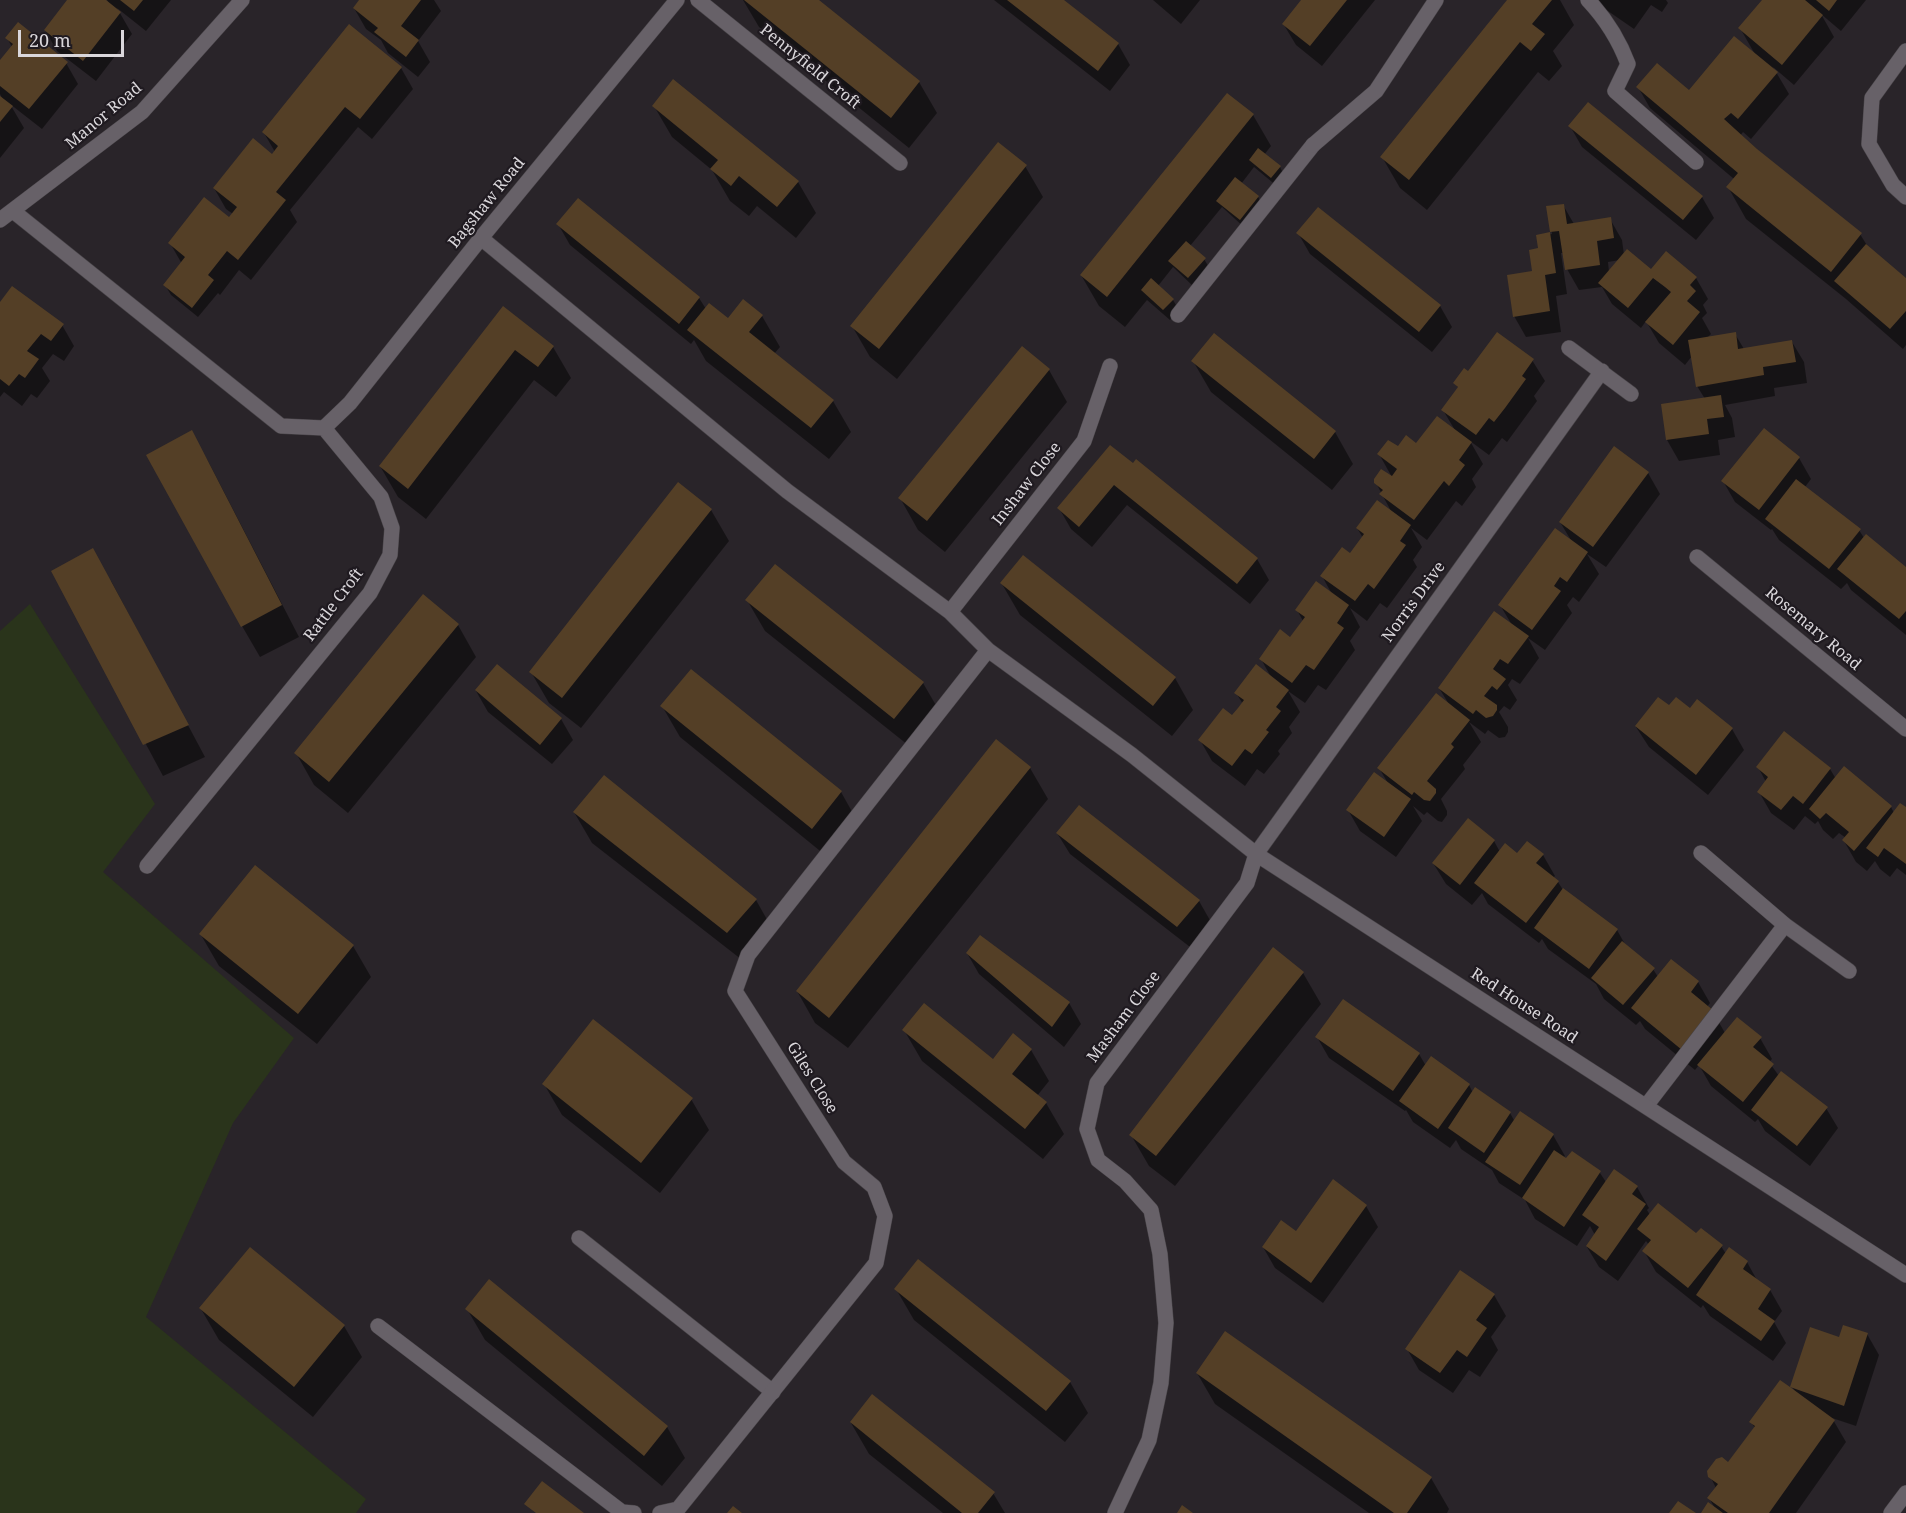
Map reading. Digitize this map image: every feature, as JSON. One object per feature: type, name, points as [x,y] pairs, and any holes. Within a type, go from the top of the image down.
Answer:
[{"type":"street","name":"Manor Road","points":[[6,216],[142,112],[242,0]]},
{"type":"street","name":"Bagshaw Road","points":[[324,428],[350,403],[481,238],[677,0]]},
{"type":"street","name":"Pennyfield Croft","points":[[698,0],[900,163]]},
{"type":"street","points":[[1178,315],[1313,145],[1376,91],[1436,0]]},
{"type":"street","points":[[1588,0],[1621,45],[1628,64],[1615,91],[1696,162]]},
{"type":"street","points":[[1906,51],[1872,98],[1869,144],[1893,185],[1906,197]]},
{"type":"street","points":[[6,216],[281,426],[324,428]]},
{"type":"street","name":"Red House Road","points":[[481,238],[787,491],[950,612],[988,650],[1132,755],[1256,854],[1906,1275]]},
{"type":"street","points":[[1569,348],[1631,394]]},
{"type":"street","name":"Inshaw Close","points":[[950,612],[1084,441],[1110,366]]},
{"type":"street","name":"Norris Drive","points":[[1256,854],[1602,371]]},
{"type":"street","name":"Rattle Croft","points":[[147,866],[370,593],[390,555],[392,528],[381,497],[324,428]]},
{"type":"street","name":"Rosemary Road","points":[[1697,557],[1906,729]]},
{"type":"street","name":"Giles Close","points":[[660,1513],[678,1509],[876,1263],[885,1216],[874,1187],[844,1162],[735,991],[748,955],[988,650]]},
{"type":"street","points":[[1701,853],[1785,926],[1849,971]]},
{"type":"street","name":"Masham Close","points":[[1115,1513],[1149,1440],[1161,1383],[1166,1323],[1160,1254],[1151,1210],[1125,1181],[1098,1160],[1087,1129],[1094,1094],[1097,1083],[1247,883],[1256,854]]},
{"type":"street","points":[[1646,1106],[1785,926]]},
{"type":"street","points":[[579,1238],[774,1392]]},
{"type":"street","points":[[378,1326],[622,1512],[634,1513]]},
{"type":"street","points":[[1891,1513],[1906,1493]]},
{"type":"green space","points":[[30,604],[155,804],[103,872],[294,1038],[233,1123],[146,1317],[366,1499],[356,1513],[0,1513],[0,631]]},
{"type":"building","points":[[67,0],[106,0],[121,12],[83,61],[44,30]]},
{"type":"building","points":[[120,0],[143,0],[134,11]]},
{"type":"building","points":[[359,0],[421,0],[401,26],[419,40],[406,57],[374,32],[378,28],[353,8]]},
{"type":"building","points":[[744,0],[819,0],[920,81],[891,118]]},
{"type":"building","points":[[1007,0],[1064,0],[1119,43],[1098,71]]},
{"type":"building","points":[[1301,0],[1347,0],[1310,46],[1282,24]]},
{"type":"building","points":[[1507,0],[1552,0],[1532,24],[1545,34],[1531,51],[1520,42],[1409,180],[1380,157]]},
{"type":"building","points":[[1762,0],[1805,0],[1823,15],[1782,65],[1738,28]]},
{"type":"building","points":[[1816,0],[1837,0],[1829,11]]},
{"type":"building","points":[[18,22],[68,62],[29,109],[0,86],[0,60],[13,44],[5,38]]},
{"type":"building","points":[[349,24],[402,67],[360,119],[345,107],[276,192],[286,200],[238,260],[227,251],[208,275],[214,280],[192,308],[163,285],[185,257],[168,243],[204,197],[229,217],[237,207],[213,188],[253,138],[272,154],[278,146],[262,132]]},
{"type":"building","points":[[1734,36],[1778,72],[1738,119],[1731,113],[1724,119],[1757,149],[1862,233],[1831,272],[1726,187],[1738,173],[1636,87],[1657,63],[1689,90]]},
{"type":"building","points":[[673,79],[799,181],[777,207],[739,176],[731,186],[710,169],[718,160],[652,106]]},
{"type":"building","points":[[1227,93],[1254,114],[1107,297],[1080,275]]},
{"type":"building","points":[[0,96],[13,106],[0,122]]},
{"type":"building","points":[[1588,102],[1703,196],[1683,220],[1568,126]]},
{"type":"building","points":[[998,142],[1027,165],[879,349],[850,326]]},
{"type":"building","points":[[1258,148],[1281,166],[1271,178],[1249,160]]},
{"type":"building","points":[[1235,177],[1259,196],[1240,220],[1216,201]]},
{"type":"building","points":[[578,198],[700,297],[679,324],[556,224]]},
{"type":"building","points":[[1564,204],[1567,224],[1611,217],[1614,238],[1597,241],[1600,265],[1565,270],[1559,231],[1550,232],[1546,206]]},
{"type":"building","points":[[1318,207],[1441,305],[1419,332],[1296,233]]},
{"type":"building","points":[[1550,232],[1556,273],[1545,275],[1550,311],[1513,317],[1507,275],[1532,271],[1529,250],[1538,248],[1536,235]]},
{"type":"building","points":[[1186,241],[1206,258],[1188,278],[1168,261]]},
{"type":"building","points":[[1866,244],[1906,278],[1906,311],[1890,329],[1834,281]]},
{"type":"building","points":[[1627,249],[1651,269],[1666,251],[1697,277],[1690,285],[1696,291],[1687,301],[1700,312],[1673,345],[1645,322],[1671,292],[1665,287],[1653,278],[1628,308],[1598,283]]},
{"type":"building","points":[[1151,278],[1174,299],[1163,310],[1141,290]]},
{"type":"building","points":[[12,286],[64,324],[51,341],[41,334],[27,351],[39,359],[25,378],[19,374],[9,386],[0,379],[0,302]]},
{"type":"building","points":[[743,299],[763,315],[749,332],[834,400],[811,428],[687,330],[709,303],[728,318]]},
{"type":"building","points":[[503,306],[554,346],[538,367],[515,350],[408,489],[379,466]]},
{"type":"building","points":[[1497,332],[1534,359],[1522,376],[1526,379],[1505,408],[1494,422],[1489,418],[1476,435],[1441,410],[1458,387],[1453,383],[1464,368],[1468,371]]},
{"type":"building","points":[[1736,332],[1738,349],[1792,340],[1796,362],[1763,367],[1764,375],[1696,387],[1688,340]]},
{"type":"building","points":[[1214,333],[1336,431],[1314,459],[1191,361]]},
{"type":"building","points":[[1022,346],[1050,369],[927,521],[898,498]]},
{"type":"building","points":[[1721,395],[1724,417],[1707,419],[1709,434],[1666,440],[1661,404]]},
{"type":"building","points":[[1437,416],[1472,442],[1459,460],[1465,465],[1449,486],[1444,481],[1414,520],[1379,494],[1383,490],[1374,483],[1374,479],[1381,469],[1392,476],[1397,469],[1377,454],[1388,440],[1398,446],[1406,435],[1416,443]]},
{"type":"building","points":[[1764,428],[1800,457],[1759,510],[1721,481]]},
{"type":"building","points":[[192,430],[282,605],[241,627],[146,455]]},
{"type":"building","points":[[1110,445],[1133,463],[1136,459],[1258,558],[1237,584],[1114,485],[1079,527],[1057,508]]},
{"type":"building","points":[[1614,446],[1649,472],[1593,547],[1559,522]]},
{"type":"building","points":[[1796,479],[1861,529],[1829,569],[1765,519]]},
{"type":"building","points":[[678,482],[712,509],[562,698],[529,672]]},
{"type":"building","points":[[1377,500],[1411,525],[1400,541],[1406,545],[1374,589],[1368,584],[1355,601],[1320,576],[1342,547],[1350,553],[1364,534],[1356,528]]},
{"type":"building","points":[[1555,528],[1588,552],[1567,582],[1560,577],[1554,586],[1561,591],[1532,630],[1498,605]]},
{"type":"building","points":[[1866,534],[1906,567],[1906,611],[1899,619],[1837,569]]},
{"type":"building","points":[[93,548],[189,725],[143,745],[51,571]]},
{"type":"building","points":[[1023,555],[1176,677],[1153,706],[1000,583]]},
{"type":"building","points":[[775,564],[924,682],[894,719],[745,600]]},
{"type":"building","points":[[1316,581],[1349,605],[1337,623],[1344,628],[1314,670],[1306,665],[1292,683],[1259,659],[1280,629],[1290,637],[1305,617],[1295,610]]},
{"type":"building","points":[[423,594],[459,624],[329,782],[294,753]]},
{"type":"building","points":[[1494,611],[1529,636],[1508,664],[1500,659],[1493,669],[1506,679],[1497,690],[1492,686],[1484,696],[1497,705],[1493,716],[1486,718],[1476,710],[1473,714],[1438,688]]},
{"type":"building","points":[[497,664],[562,718],[540,745],[475,690]]},
{"type":"building","points":[[1256,664],[1289,690],[1276,707],[1281,711],[1266,730],[1269,732],[1252,754],[1245,749],[1232,766],[1198,740],[1223,708],[1232,715],[1238,708],[1244,700],[1234,693]]},
{"type":"building","points":[[691,669],[842,791],[812,829],[660,706]]},
{"type":"building","points":[[1436,693],[1470,720],[1451,744],[1454,747],[1427,781],[1436,789],[1430,801],[1424,800],[1414,792],[1412,795],[1377,768]]},
{"type":"building","points":[[1658,697],[1669,705],[1676,697],[1690,708],[1697,699],[1733,728],[1696,775],[1635,726]]},
{"type":"building","points":[[1784,731],[1831,768],[1803,804],[1793,796],[1781,810],[1757,792],[1768,777],[1756,767]]},
{"type":"building","points":[[996,739],[1031,767],[829,1018],[796,991]]},
{"type":"building","points":[[1844,766],[1892,806],[1854,851],[1842,840],[1849,832],[1826,813],[1820,819],[1809,809]]},
{"type":"building","points":[[1374,772],[1411,799],[1384,837],[1346,810]]},
{"type":"building","points":[[604,775],[757,899],[727,933],[573,812]]},
{"type":"building","points":[[1900,803],[1906,807],[1906,864],[1884,848],[1878,857],[1866,848]]},
{"type":"building","points":[[1079,805],[1200,900],[1177,927],[1056,833]]},
{"type":"building","points":[[1468,818],[1495,840],[1460,885],[1432,863]]},
{"type":"building","points":[[1527,841],[1544,854],[1536,863],[1559,881],[1526,923],[1474,883],[1505,843],[1517,853]]},
{"type":"building","points":[[255,865],[354,945],[298,1014],[199,934]]},
{"type":"building","points":[[1563,888],[1618,929],[1589,969],[1534,928]]},
{"type":"building","points":[[980,935],[1070,1002],[1052,1027],[966,953]]},
{"type":"building","points":[[1622,941],[1655,968],[1623,1005],[1591,978]]},
{"type":"building","points":[[1273,947],[1304,972],[1156,1156],[1129,1135]]},
{"type":"building","points":[[1671,959],[1699,981],[1691,992],[1714,1011],[1682,1050],[1631,1008]]},
{"type":"building","points":[[1343,999],[1420,1053],[1393,1091],[1315,1037]]},
{"type":"building","points":[[924,1003],[993,1059],[1013,1033],[1032,1049],[1012,1074],[1047,1102],[1025,1129],[902,1030]]},
{"type":"building","points":[[1737,1017],[1762,1037],[1753,1047],[1774,1064],[1743,1102],[1697,1065]]},
{"type":"building","points":[[593,1019],[693,1098],[641,1163],[542,1084]]},
{"type":"building","points":[[1431,1056],[1470,1084],[1438,1129],[1399,1101]]},
{"type":"building","points":[[1781,1071],[1828,1107],[1797,1146],[1751,1110]]},
{"type":"building","points":[[1475,1087],[1511,1112],[1484,1153],[1448,1128]]},
{"type":"building","points":[[1520,1111],[1554,1134],[1520,1185],[1485,1162]]},
{"type":"building","points":[[1554,1150],[1566,1158],[1572,1151],[1601,1171],[1564,1227],[1522,1198]]},
{"type":"building","points":[[1614,1169],[1638,1186],[1632,1194],[1646,1204],[1606,1261],[1586,1246],[1599,1227],[1582,1215]]},
{"type":"building","points":[[1333,1179],[1367,1205],[1311,1283],[1262,1247],[1281,1220],[1296,1231]]},
{"type":"building","points":[[1658,1203],[1696,1233],[1701,1228],[1723,1245],[1688,1288],[1642,1251],[1651,1240],[1637,1229]]},
{"type":"building","points":[[250,1247],[345,1325],[294,1387],[199,1308]]},
{"type":"building","points":[[1729,1247],[1748,1261],[1743,1269],[1771,1289],[1758,1309],[1775,1321],[1761,1341],[1696,1295]]},
{"type":"building","points":[[918,1259],[1071,1381],[1046,1411],[894,1289]]},
{"type":"building","points":[[1460,1270],[1495,1294],[1476,1320],[1487,1328],[1467,1357],[1457,1350],[1440,1373],[1405,1349]]},
{"type":"building","points":[[489,1279],[668,1426],[644,1456],[465,1309]]},
{"type":"building","points":[[1843,1325],[1868,1333],[1844,1406],[1790,1387],[1810,1327],[1839,1337]]},
{"type":"building","points":[[1225,1331],[1432,1477],[1407,1513],[1394,1513],[1196,1373]]},
{"type":"building","points":[[1780,1380],[1835,1420],[1769,1513],[1728,1513],[1707,1498],[1718,1484],[1708,1477],[1707,1471],[1716,1459],[1722,1457],[1728,1462],[1755,1426],[1749,1422]]},
{"type":"building","points":[[872,1394],[995,1492],[978,1513],[962,1513],[850,1422]]},
{"type":"building","points":[[542,1481],[584,1513],[536,1513],[524,1504]]},
{"type":"building","points":[[1678,1501],[1696,1513],[1669,1513]]},
{"type":"building","points":[[1708,1502],[1723,1513],[1701,1513]]},
{"type":"building","points":[[1182,1505],[1193,1513],[1177,1513]]},
{"type":"building","points":[[733,1506],[742,1513],[727,1513]]}]
